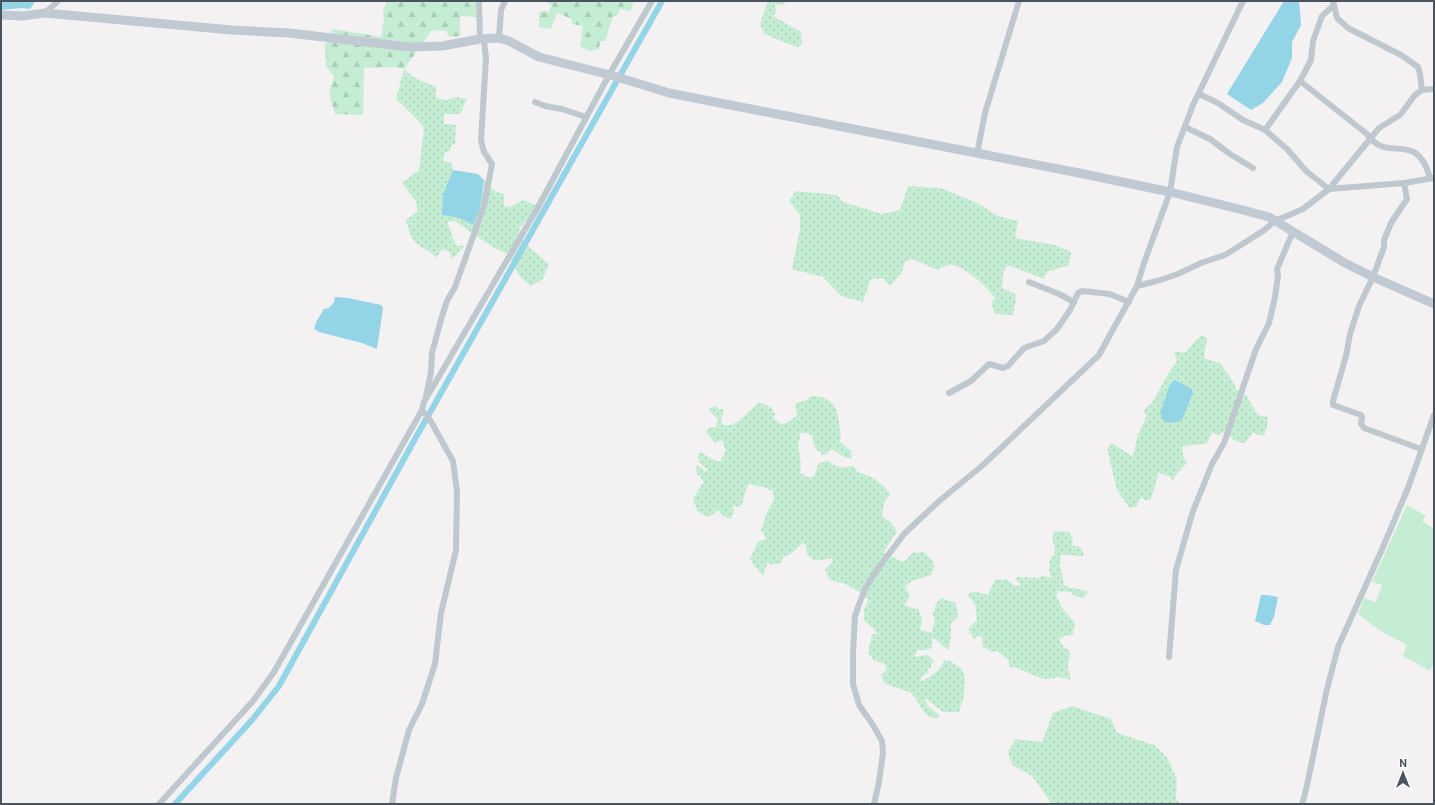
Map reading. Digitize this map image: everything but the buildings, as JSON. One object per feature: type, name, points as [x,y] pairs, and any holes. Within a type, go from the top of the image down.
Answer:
[{"type":"main road","points":[[1,16],[45,14],[232,30],[289,33],[409,47],[442,46],[480,39],[499,38],[509,41],[539,57],[623,79],[669,93],[1170,192],[1269,217],[1345,263],[1434,304]]},
{"type":"street","points":[[45,14],[58,1]]},
{"type":"street","points":[[159,804],[254,701],[270,678],[424,412],[424,402],[431,372],[432,353],[442,316],[447,301],[455,287],[484,206],[492,164],[484,152],[481,140],[486,58],[484,41],[480,39],[480,1]]},
{"type":"street","points":[[499,38],[501,10],[504,1]]},
{"type":"street","points":[[424,402],[537,209],[586,117],[612,76],[652,1]]},
{"type":"street","points":[[977,154],[985,113],[1019,1]]},
{"type":"street","points":[[874,804],[883,753],[882,741],[859,705],[853,684],[853,652],[856,616],[865,589],[876,571],[904,534],[938,502],[983,465],[1099,355],[1138,286],[1144,263],[1170,192],[1177,147],[1184,127],[1243,1]]},
{"type":"street","points":[[1265,130],[1300,81],[1310,60],[1313,41],[1322,16],[1334,3]]},
{"type":"street","points":[[1334,3],[1337,18],[1348,28],[1401,55],[1418,67],[1422,90]]},
{"type":"street","points":[[1199,94],[1218,103],[1243,120],[1265,130],[1288,150],[1306,171],[1328,189],[1432,178],[1427,165],[1420,156],[1402,148],[1388,148],[1380,146],[1300,81]]},
{"type":"street","points":[[1138,286],[1164,279],[1201,263],[1225,255],[1263,231],[1275,221],[1303,209],[1328,189],[1379,128],[1400,115],[1415,95],[1422,90],[1434,89]]},
{"type":"street","points":[[535,102],[544,106],[562,108],[586,117]]},
{"type":"street","points":[[1184,127],[1210,139],[1230,154],[1253,168]]},
{"type":"street","points":[[1404,182],[1407,199],[1391,223],[1384,240],[1384,247],[1373,277],[1359,306],[1350,334],[1346,356],[1333,401],[1334,405],[1361,416],[1361,424],[1364,428],[1421,449]]},
{"type":"street","points":[[1169,657],[1176,570],[1191,518],[1212,464],[1224,443],[1256,349],[1269,323],[1275,298],[1278,276],[1277,269],[1294,232]]},
{"type":"street","points":[[1029,282],[1059,294],[1074,302]]},
{"type":"street","points":[[949,393],[971,381],[990,364],[1003,368],[1008,366],[1024,348],[1044,341],[1057,329],[1078,293],[1082,291],[1110,294],[1129,302]]},
{"type":"street","points":[[392,804],[396,778],[410,730],[422,704],[435,664],[441,613],[456,550],[457,492],[453,461],[424,412]]},
{"type":"street","points":[[1302,804],[1327,689],[1338,647],[1408,488],[1434,415]]},
{"type":"green space","points":[[387,1],[474,1],[476,3],[476,17],[460,16],[460,36],[449,37],[446,31],[432,30],[404,69],[395,67],[364,68],[363,115],[335,114],[329,93],[334,77],[326,66],[325,45],[333,29],[381,37],[384,18],[383,10]]},
{"type":"green space","points":[[543,1],[634,1],[630,11],[620,9],[617,16],[613,16],[605,41],[600,41],[599,49],[589,51],[580,46],[583,26],[572,24],[572,19],[557,13],[551,29],[539,27],[539,12],[549,11],[552,5]]},
{"type":"green space","points":[[768,1],[787,1],[783,5],[774,4],[777,11],[773,16],[801,32],[802,45],[797,47],[764,34],[760,24]]},
{"type":"green space","points":[[404,69],[413,77],[436,87],[436,98],[446,100],[456,97],[467,99],[460,114],[444,114],[444,124],[456,125],[455,144],[451,145],[450,151],[445,152],[443,161],[452,163],[453,170],[443,194],[442,215],[460,218],[480,209],[484,180],[492,190],[504,194],[504,206],[510,207],[523,200],[536,205],[531,215],[519,229],[522,238],[526,243],[549,264],[543,279],[531,286],[521,278],[507,254],[491,246],[455,221],[447,222],[453,238],[458,246],[465,246],[452,259],[450,252],[442,249],[436,258],[416,243],[412,238],[406,220],[418,211],[415,200],[402,183],[419,170],[424,128],[417,119],[396,99]]},
{"type":"green space","points":[[908,186],[941,188],[977,203],[998,216],[1018,221],[1015,238],[1055,245],[1071,252],[1069,265],[1047,272],[1044,279],[1008,265],[1003,273],[1002,288],[1015,294],[1016,300],[1013,315],[995,314],[991,304],[995,298],[982,283],[964,269],[952,265],[938,270],[912,259],[905,262],[901,274],[890,286],[883,278],[871,279],[863,302],[841,296],[823,277],[792,269],[800,228],[800,215],[789,201],[796,191],[837,195],[843,202],[882,214],[900,210]]},
{"type":"green space","points":[[1201,335],[1207,338],[1204,358],[1220,363],[1237,390],[1246,395],[1258,415],[1268,417],[1264,436],[1253,433],[1245,443],[1242,443],[1234,440],[1225,430],[1220,435],[1211,433],[1206,444],[1182,446],[1183,456],[1187,463],[1174,477],[1173,481],[1169,476],[1159,473],[1151,499],[1146,501],[1141,497],[1137,506],[1130,508],[1116,488],[1107,449],[1112,443],[1133,457],[1137,437],[1147,416],[1143,411],[1152,403],[1169,372],[1177,362],[1174,351],[1185,353]]},
{"type":"green space","points":[[811,396],[828,400],[836,409],[841,439],[839,441],[851,451],[852,458],[846,458],[832,449],[827,454],[823,455],[814,445],[813,437],[808,433],[801,433],[798,445],[801,464],[800,473],[807,477],[814,477],[819,463],[828,461],[839,467],[853,466],[859,472],[869,476],[883,485],[890,494],[884,503],[882,516],[891,523],[897,531],[883,553],[904,562],[912,553],[923,552],[933,561],[934,567],[931,575],[912,581],[905,586],[910,596],[904,605],[915,609],[918,608],[922,619],[920,630],[932,633],[935,619],[933,614],[936,604],[941,598],[956,603],[958,612],[957,619],[954,618],[955,621],[951,622],[949,650],[932,637],[932,648],[918,650],[914,657],[927,655],[934,661],[931,668],[927,669],[928,673],[919,681],[922,681],[936,672],[943,664],[944,660],[950,661],[962,669],[965,677],[964,696],[959,712],[943,712],[925,698],[927,704],[940,716],[938,718],[933,718],[925,713],[911,693],[884,683],[881,675],[887,670],[884,664],[874,660],[868,653],[872,634],[878,634],[864,621],[864,610],[868,600],[859,592],[850,587],[830,580],[825,570],[833,562],[832,558],[815,561],[807,555],[806,546],[803,542],[792,553],[783,557],[781,563],[771,565],[768,562],[763,576],[750,559],[758,542],[766,539],[761,530],[767,512],[774,501],[773,491],[749,484],[745,492],[742,505],[737,507],[733,506],[734,513],[730,519],[723,516],[718,510],[708,517],[697,511],[693,498],[704,482],[697,473],[695,465],[702,468],[704,472],[708,470],[699,462],[698,456],[700,452],[720,462],[726,451],[722,440],[715,443],[706,432],[710,427],[716,427],[718,420],[708,409],[716,406],[719,409],[722,409],[724,412],[721,418],[723,425],[731,425],[740,420],[759,402],[772,408],[775,415],[773,418],[781,424],[787,423],[798,415],[795,408],[796,403],[805,401]]},
{"type":"green space","points":[[1407,505],[1426,516],[1422,521],[1434,529],[1434,663],[1430,671],[1403,656],[1407,645],[1379,630],[1358,614],[1364,598],[1376,602],[1382,585],[1372,582]]},
{"type":"green space","points":[[1055,531],[1069,532],[1073,540],[1072,546],[1078,546],[1082,550],[1084,556],[1061,555],[1060,565],[1064,585],[1070,588],[1089,592],[1083,598],[1077,597],[1070,592],[1059,591],[1056,595],[1062,608],[1075,623],[1073,635],[1065,636],[1059,639],[1064,648],[1069,650],[1070,653],[1068,670],[1070,680],[1060,677],[1048,679],[1040,678],[1017,668],[1010,667],[1008,660],[997,651],[992,652],[983,647],[983,638],[979,636],[974,639],[968,629],[977,620],[975,604],[967,595],[974,591],[988,595],[995,580],[1006,579],[1015,586],[1020,586],[1015,579],[1017,577],[1039,578],[1043,575],[1051,579],[1049,568],[1050,559],[1054,555],[1055,548],[1052,538]]},
{"type":"green space","points":[[1072,706],[1111,719],[1117,733],[1154,745],[1167,757],[1177,780],[1176,799],[1180,804],[1052,804],[1032,776],[1012,765],[1008,751],[1016,739],[1042,742],[1053,713]]},
{"type":"water","points":[[1,1],[35,2],[30,9],[22,8],[1,10]]},
{"type":"water","points":[[1284,1],[1299,1],[1301,25],[1292,42],[1292,58],[1282,82],[1263,103],[1251,110],[1227,94]]},
{"type":"water","points":[[453,170],[478,174],[484,180],[480,209],[473,225],[460,218],[442,215],[443,194]]},
{"type":"water","points":[[335,297],[348,298],[381,305],[383,308],[377,349],[362,343],[319,332],[314,329],[316,322],[324,309],[329,308],[334,302]]},
{"type":"water","points":[[1175,380],[1192,389],[1193,393],[1182,420],[1175,423],[1164,422],[1160,413],[1170,384]]},
{"type":"water","points":[[1261,595],[1278,597],[1274,617],[1270,625],[1264,625],[1255,621]]},
{"type":"waterway","points":[[175,804],[252,720],[279,686],[415,439],[662,1]]}]
